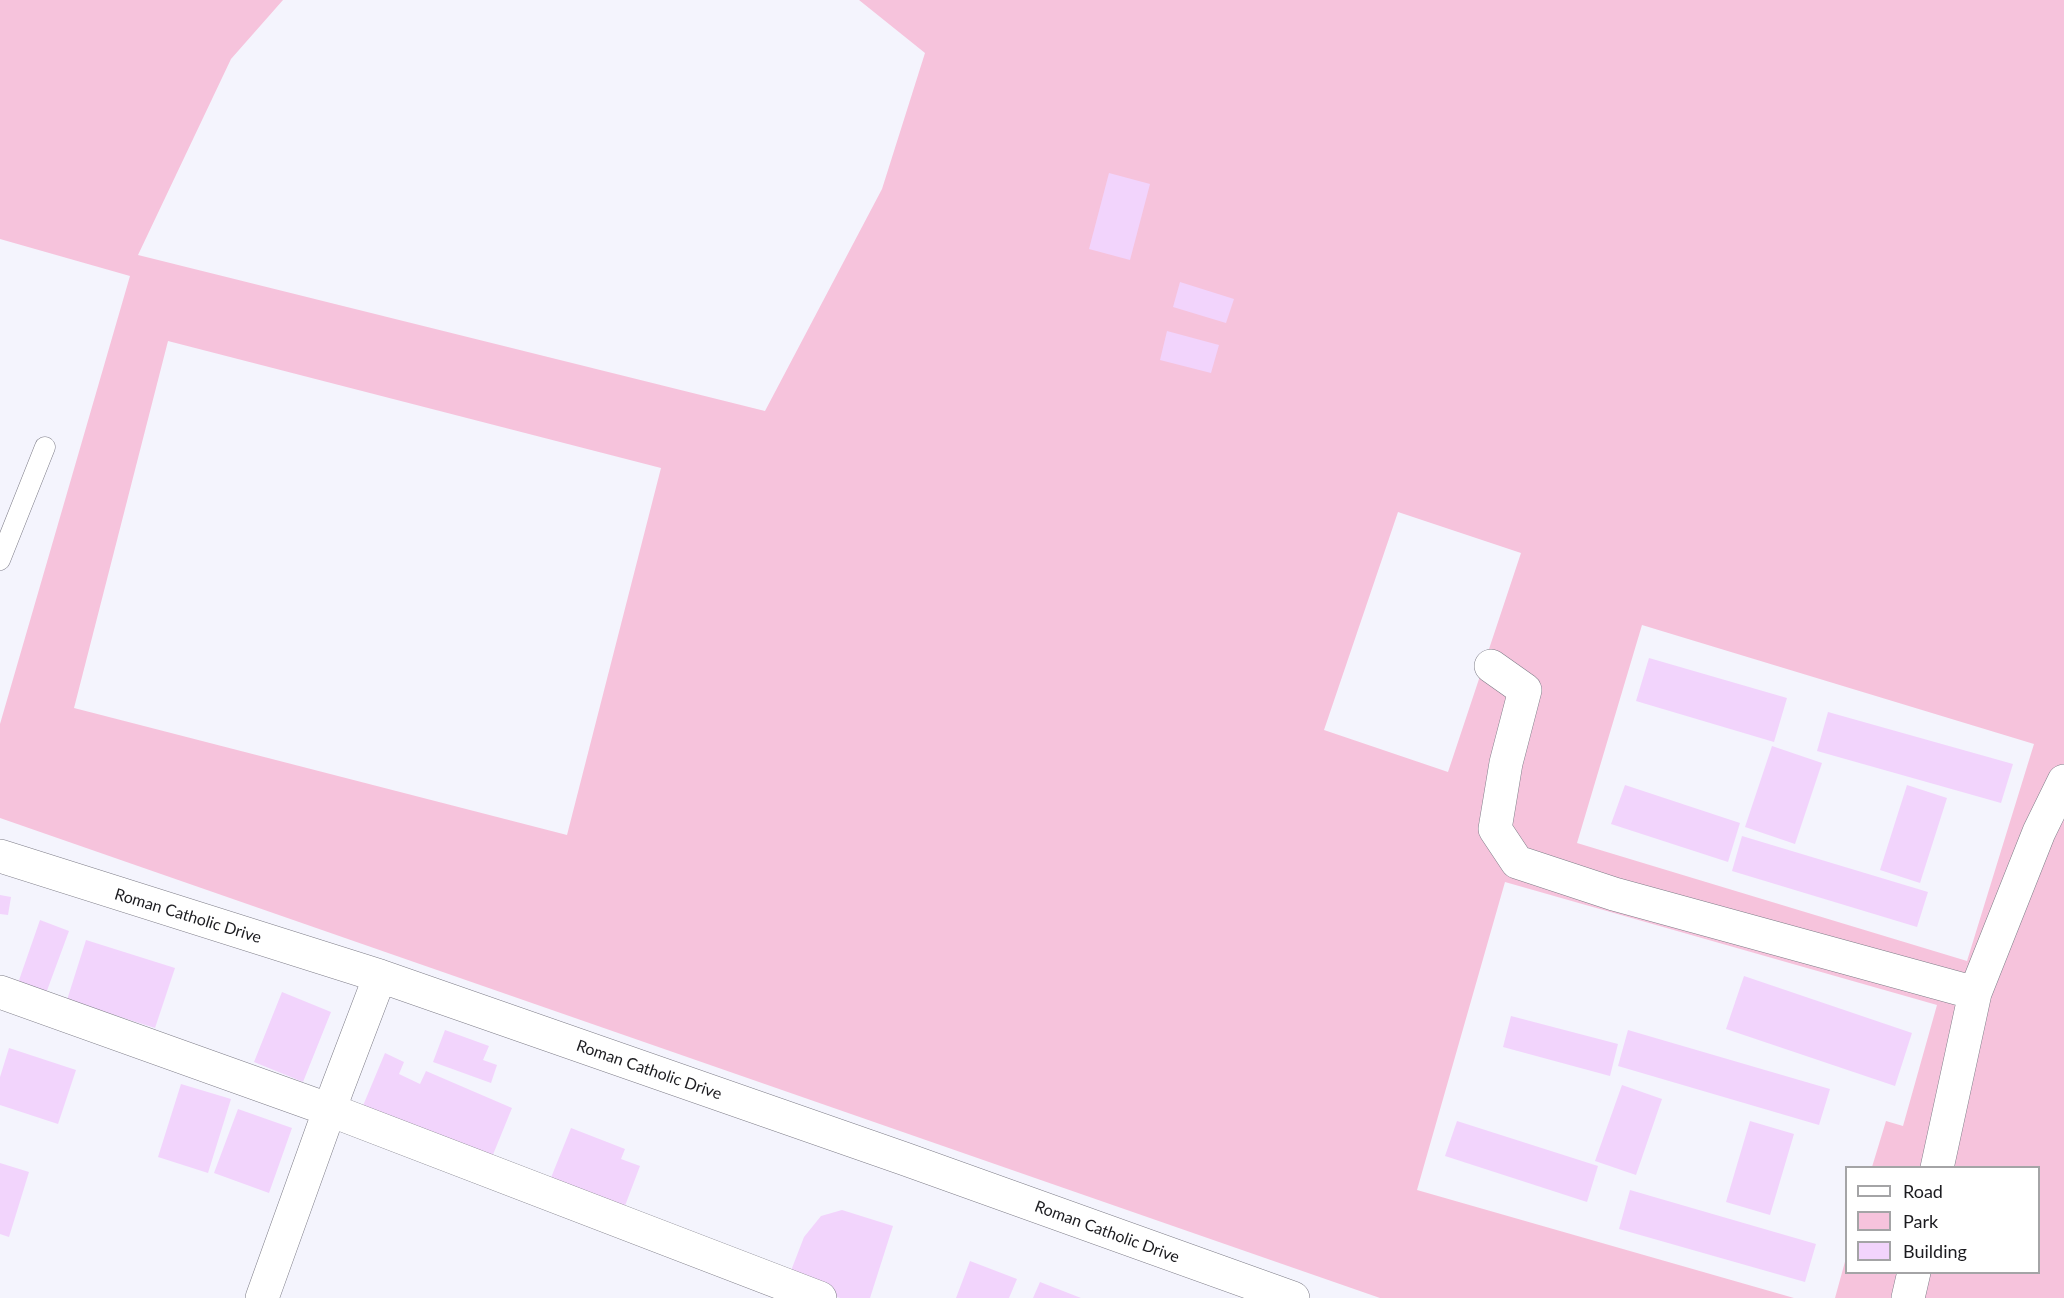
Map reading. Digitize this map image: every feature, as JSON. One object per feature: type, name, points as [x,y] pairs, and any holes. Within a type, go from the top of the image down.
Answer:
[{"type":"street","points":[[1491,666],[1525,690],[1506,763],[1495,829],[1517,862],[1614,894],[1975,993]]},
{"type":"street","points":[[1937,1166],[1975,993],[2039,832],[2064,782]]},
{"type":"street","name":"Roman Catholic Drive","points":[[0,856],[380,976],[916,1163],[1293,1298]]},
{"type":"street","points":[[262,1298],[380,976]]},
{"type":"street","points":[[0,992],[330,1110],[820,1298]]},
{"type":"street","points":[[1908,1298],[1914,1274]]},
{"type":"lane","points":[[0,560],[45,447]]},
{"type":"green space","points":[[0,0],[283,0],[231,59],[138,255],[765,411],[882,189],[925,53],[859,0],[2064,0],[2064,1298],[1835,1298],[1845,1262],[1845,1274],[2040,1274],[2040,1166],[1872,1166],[1886,1121],[1903,1126],[1937,1005],[1505,882],[1417,1190],[1794,1298],[1380,1298],[0,818],[0,724],[130,276],[0,239]],"holes":[[[168,341],[661,468],[567,835],[74,708]],[[1398,512],[1521,553],[1448,772],[1324,730]],[[1642,625],[2034,744],[1967,961],[1577,843]]]},
{"type":"building","points":[[1109,173],[1150,184],[1130,260],[1089,249]]},
{"type":"building","points":[[1180,282],[1234,299],[1226,323],[1173,307]]},
{"type":"building","points":[[1167,331],[1219,345],[1211,373],[1160,360]]},
{"type":"building","points":[[1649,658],[1787,698],[1774,742],[1636,701]]},
{"type":"building","points":[[1828,712],[2013,764],[2001,803],[1817,751]]},
{"type":"building","points":[[1772,746],[1822,763],[1795,844],[1745,827]]},
{"type":"building","points":[[1625,785],[1740,823],[1728,862],[1611,824]]},
{"type":"building","points":[[1907,785],[1947,798],[1920,883],[1880,870]]},
{"type":"building","points":[[1742,836],[1928,892],[1917,927],[1732,871]]},
{"type":"building","points":[[0,895],[11,897],[8,915],[0,914]]},
{"type":"building","points":[[40,920],[69,931],[45,996],[17,986]]},
{"type":"building","points":[[86,940],[175,968],[155,1028],[67,1000]]},
{"type":"building","points":[[1744,976],[1912,1033],[1895,1086],[1726,1029]]},
{"type":"building","points":[[282,992],[331,1012],[303,1082],[254,1062]]},
{"type":"building","points":[[1511,1016],[1618,1044],[1610,1076],[1503,1047]]},
{"type":"building","points":[[445,1030],[489,1046],[483,1060],[497,1065],[491,1083],[433,1062]]},
{"type":"building","points":[[1628,1030],[1830,1089],[1819,1125],[1618,1066]]},
{"type":"building","points":[[9,1048],[76,1070],[58,1124],[0,1105],[0,1077]]},
{"type":"building","points":[[385,1053],[404,1062],[399,1074],[420,1084],[426,1071],[512,1108],[490,1162],[362,1108]]},
{"type":"building","points":[[181,1084],[231,1099],[208,1173],[158,1157]]},
{"type":"building","points":[[1622,1085],[1662,1099],[1636,1175],[1595,1161]]},
{"type":"building","points":[[238,1109],[292,1128],[269,1193],[214,1173]]},
{"type":"building","points":[[1457,1121],[1598,1166],[1587,1202],[1445,1156]]},
{"type":"building","points":[[1750,1121],[1794,1134],[1770,1215],[1726,1202]]},
{"type":"building","points":[[571,1128],[625,1149],[621,1159],[640,1166],[620,1219],[546,1190]]},
{"type":"building","points":[[0,1163],[29,1172],[9,1237],[0,1234]]},
{"type":"building","points":[[1630,1190],[1816,1244],[1805,1282],[1619,1229]]},
{"type":"building","points":[[842,1210],[893,1226],[870,1298],[840,1298],[787,1281],[804,1237],[821,1216]]},
{"type":"building","points":[[970,1261],[1017,1279],[1009,1298],[956,1298]]},
{"type":"building","points":[[1040,1282],[1081,1298],[1033,1298]]}]
